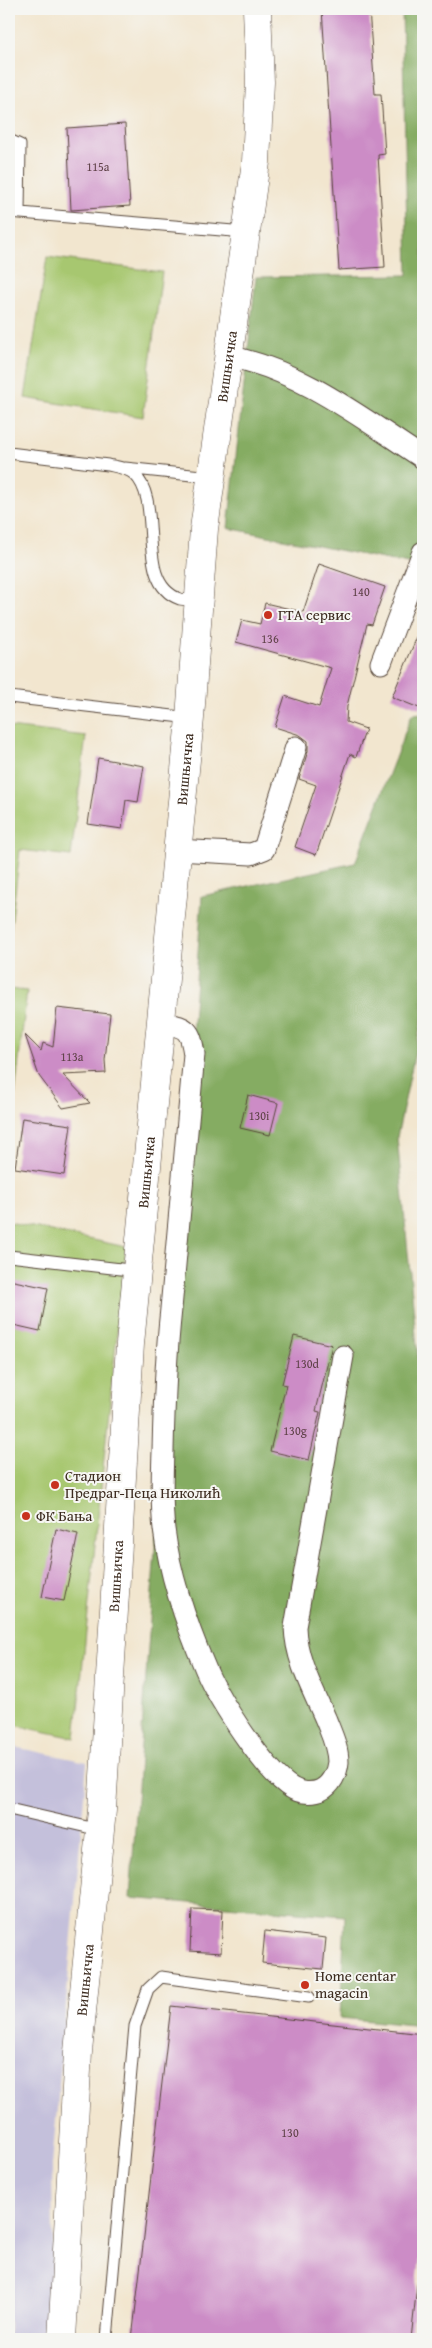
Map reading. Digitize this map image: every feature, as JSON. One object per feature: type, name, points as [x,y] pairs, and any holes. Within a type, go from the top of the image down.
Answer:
[{"type":"street","name":"Вишњичка","points":[[62,2339],[78,2052],[100,1830],[130,1344],[190,718],[204,529],[258,138],[260,82],[257,9]]},
{"type":"street","points":[[227,356],[248,360],[312,388],[423,458]]},
{"type":"street","points":[[381,663],[423,552]]},
{"type":"street","points":[[176,850],[251,854],[264,848],[296,747]]},
{"type":"street","points":[[161,1022],[183,1028],[191,1034],[194,1054],[165,1375],[162,1503],[169,1559],[182,1607],[195,1643],[206,1672],[223,1702],[271,1769],[295,1790],[309,1793],[329,1785],[338,1763],[334,1739],[300,1658],[295,1642],[295,1627],[343,1356]]},
{"type":"lane","points":[[9,140],[20,145],[14,212],[245,232]]},
{"type":"lane","points":[[9,454],[211,477]]},
{"type":"lane","points":[[121,468],[134,474],[142,486],[148,509],[152,556],[158,579],[165,590],[179,599],[199,601]]},
{"type":"lane","points":[[9,697],[190,718]]},
{"type":"lane","points":[[9,1256],[138,1271]]},
{"type":"lane","points":[[9,1809],[100,1830]]},
{"type":"lane","points":[[108,2339],[135,2026],[148,1989],[161,1977],[309,1997]]},
{"type":"shaded area","points":[[9,1746],[87,1762],[52,2165],[54,2322],[51,2339],[9,2339]]},
{"type":"green space","points":[[402,9],[423,9],[423,567],[228,528],[256,277],[408,275]]},
{"type":"green space","points":[[47,257],[162,272],[143,417],[25,398]]},
{"type":"green space","points":[[423,713],[423,1015],[397,1137],[423,1409],[423,2026],[340,2018],[345,1916],[130,1898],[202,896],[355,863],[412,714]]},
{"type":"green space","points":[[9,727],[86,736],[71,856],[20,850],[9,944]]},
{"type":"green space","points":[[9,989],[27,991],[9,1146]]},
{"type":"green space","name":"Стадион Предраг-Пеца Николић","points":[[9,1222],[126,1247],[75,1738],[9,1724]]},
{"type":"building","points":[[322,9],[369,9],[375,94],[381,94],[385,154],[378,155],[385,267],[339,270]]},
{"type":"building","points":[[125,124],[130,206],[71,210],[67,128]]},
{"type":"building","points":[[319,564],[385,587],[372,625],[367,624],[347,706],[346,722],[366,729],[356,757],[350,754],[316,855],[295,847],[316,785],[299,779],[308,751],[308,741],[300,735],[275,727],[285,696],[319,707],[331,668],[236,642],[242,620],[260,624],[265,603],[303,612]]},
{"type":"building","points":[[423,622],[423,698],[419,708],[392,697]]},
{"type":"building","points":[[98,758],[144,766],[138,802],[126,800],[122,829],[88,824]]},
{"type":"building","points":[[57,1008],[110,1014],[105,1060],[106,1073],[63,1075],[90,1103],[63,1108],[39,1076],[25,1035],[41,1051],[43,1043],[53,1047]]},
{"type":"building","points":[[248,1095],[278,1103],[270,1135],[240,1128]]},
{"type":"building","points":[[22,1118],[71,1125],[64,1175],[15,1168]]},
{"type":"building","points":[[9,1280],[48,1288],[40,1331],[9,1324]]},
{"type":"building","points":[[294,1336],[332,1345],[316,1411],[320,1412],[309,1460],[270,1451],[286,1385],[282,1384]]},
{"type":"building","points":[[56,1529],[78,1534],[64,1601],[42,1597]]},
{"type":"building","points":[[192,1909],[223,1910],[221,1953],[190,1951]]},
{"type":"building","points":[[265,1931],[326,1938],[323,1969],[262,1963]]},
{"type":"building","points":[[171,2006],[423,2034],[423,2231],[411,2339],[132,2339]]},
{"type":"place","name":"ГТА сервис","points":[[268,615]]},
{"type":"place","name":"Стадион Предраг-Пеца Николић","points":[[55,1485]]},
{"type":"place","name":"ФК Бања","points":[[26,1516]]},
{"type":"place","name":"Home centar magacin","points":[[305,1985]]}]
